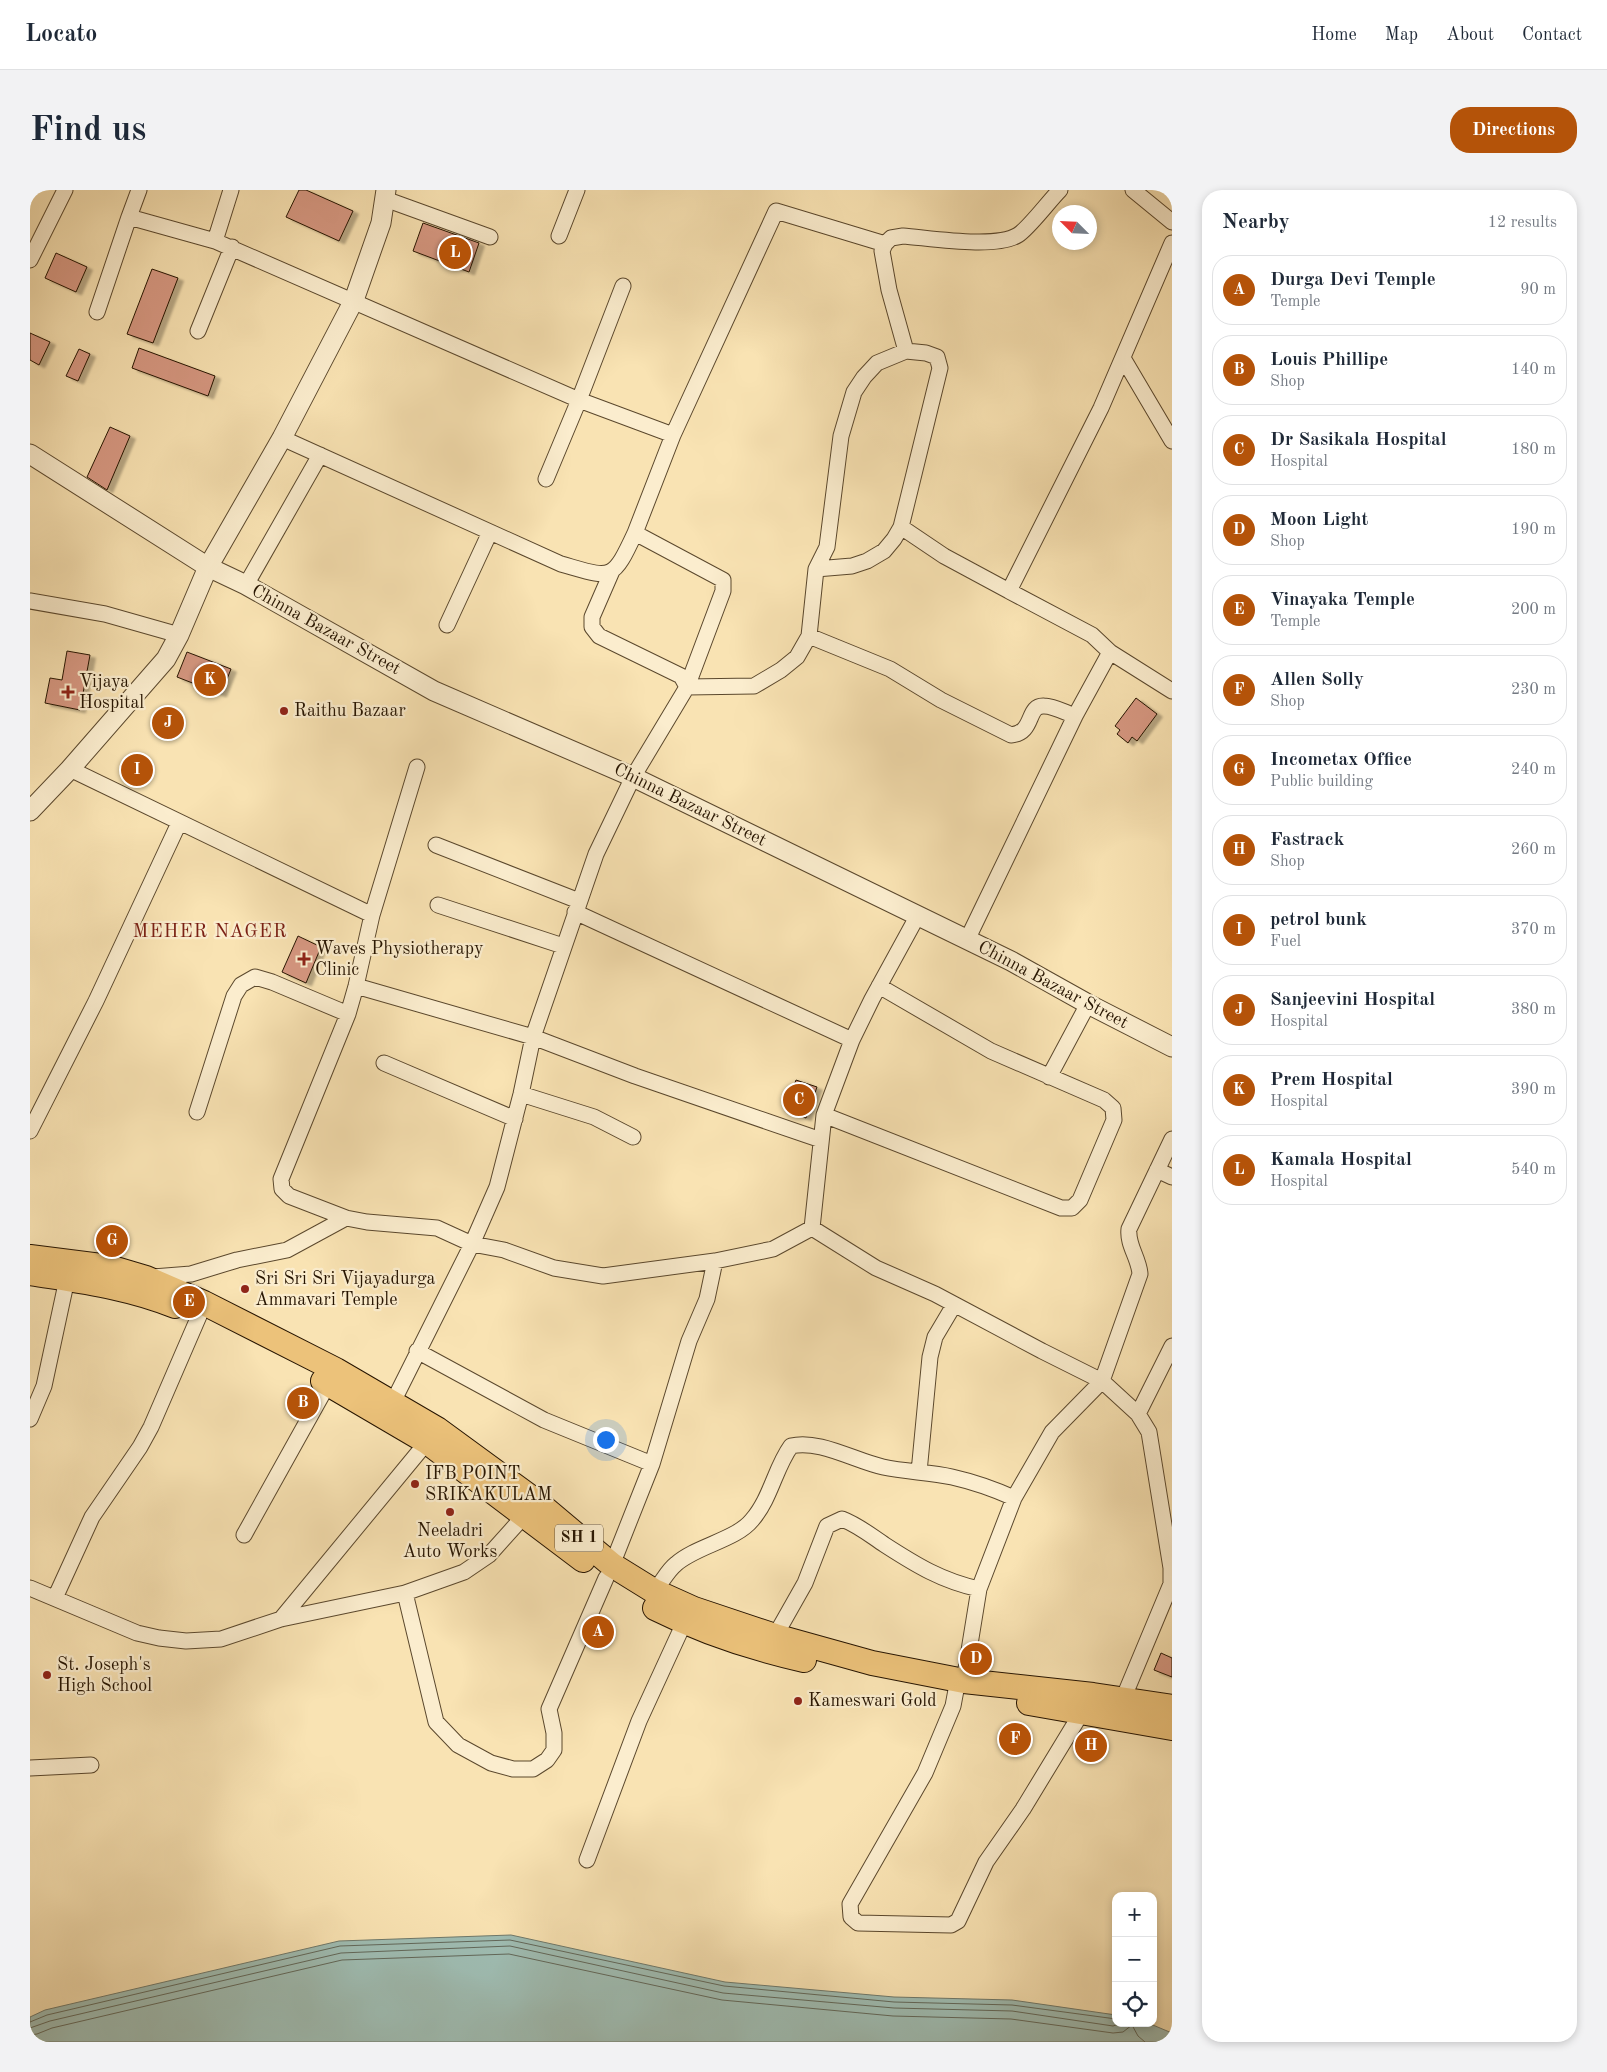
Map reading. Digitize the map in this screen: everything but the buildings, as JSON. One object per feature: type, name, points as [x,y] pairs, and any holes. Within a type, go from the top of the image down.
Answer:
[{"type":"main road","name":"SH 1","points":[[30,1257],[109,1267],[141,1285],[204,1303],[336,1370],[438,1429],[538,1502],[640,1601],[684,1623],[723,1638],[770,1652],[960,1685],[1123,1699],[1172,1707]]},
{"type":"main road","name":"SH 1","points":[[30,1273],[100,1284],[141,1285],[155,1298],[199,1316],[328,1384],[427,1442],[524,1516],[609,1571],[694,1609],[774,1636],[960,1685],[1082,1712],[1172,1728]]},
{"type":"street","points":[[30,260],[65,190]]},
{"type":"street","points":[[97,312],[139,190]]},
{"type":"street","points":[[215,240],[231,190]]},
{"type":"street","points":[[559,236],[577,190]]},
{"type":"street","points":[[906,351],[889,290],[882,251],[885,244],[891,238],[903,236],[989,242],[1006,241],[1018,235],[1060,190]]},
{"type":"street","points":[[1133,190],[1172,222]]},
{"type":"street","points":[[30,811],[70,769],[166,659],[208,567],[282,438],[354,300],[381,224],[386,195],[490,237]]},
{"type":"street","points":[[687,687],[681,676],[599,636],[592,627],[592,617],[612,572],[622,563],[673,435],[776,212],[885,244]]},
{"type":"street","points":[[129,217],[215,240],[580,400],[673,435]]},
{"type":"street","points":[[198,331],[232,247]]},
{"type":"street","points":[[1009,590],[1101,408],[1171,250]]},
{"type":"street","points":[[546,479],[580,400],[623,286]]},
{"type":"street","points":[[687,687],[754,686],[781,670],[797,657],[809,636],[816,569],[827,547],[841,436],[854,392],[877,363],[906,351],[926,353],[937,358],[940,368],[901,527],[884,551],[867,562],[852,566],[816,569]]},
{"type":"street","points":[[1122,358],[1172,441]]},
{"type":"street","points":[[282,438],[561,564],[599,575],[612,572]]},
{"type":"street","name":"Chinna Bazaar Street","points":[[30,454],[208,567],[246,585],[434,691],[633,777],[1010,961],[1172,1047]]},
{"type":"street","points":[[246,585],[320,455]]},
{"type":"street","points":[[901,527],[944,556],[1086,631],[1110,652],[1172,692]]},
{"type":"street","points":[[447,625],[490,532]]},
{"type":"street","points":[[393,1402],[472,1244],[497,1187],[521,1094],[532,1037],[596,854],[633,777],[687,687],[723,590],[723,580],[635,533]]},
{"type":"street","points":[[30,601],[105,614],[179,634]]},
{"type":"street","points":[[809,636],[890,668],[941,700],[1011,735],[1020,734],[1025,730],[1033,712],[1038,707],[1045,706],[1075,716]]},
{"type":"street","points":[[967,940],[1075,716],[1110,652]]},
{"type":"street","points":[[417,767],[372,915],[348,1014],[281,1179],[282,1190],[289,1196],[346,1218],[367,1222],[437,1228],[472,1244],[504,1250],[554,1268],[603,1276],[715,1261],[773,1250],[812,1228]]},
{"type":"street","points":[[70,769],[372,915]]},
{"type":"street","points":[[30,1131],[96,1001],[179,823]]},
{"type":"street","points":[[436,845],[577,907],[852,1040]]},
{"type":"street","points":[[438,904],[563,946]]},
{"type":"street","points":[[812,1228],[824,1115],[852,1040],[918,915]]},
{"type":"street","points":[[197,1112],[234,996],[241,985],[255,977],[272,982],[348,1014]]},
{"type":"street","points":[[356,986],[532,1037],[635,1076],[821,1140]]},
{"type":"street","points":[[824,1115],[1061,1208],[1072,1208],[1080,1200],[1114,1120],[1113,1108],[1104,1100],[991,1051],[879,986]]},
{"type":"street","points":[[1049,1077],[1088,1004]]},
{"type":"street","points":[[384,1063],[515,1119]]},
{"type":"street","points":[[521,1094],[594,1117],[633,1137]]},
{"type":"street","points":[[1082,1712],[986,1862],[958,1921],[951,1925],[858,1923],[850,1917],[850,1904],[925,1774],[953,1706],[960,1685],[979,1589],[1014,1498],[1052,1432],[1102,1381],[1140,1274],[1140,1264],[1128,1238],[1129,1229],[1172,1139]]},
{"type":"street","points":[[1157,1170],[1172,1177]]},
{"type":"street","points":[[141,1285],[170,1277],[191,1274],[237,1260],[287,1250],[346,1218]]},
{"type":"street","points":[[812,1228],[876,1268],[954,1305],[1102,1381],[1138,1414],[1149,1432],[1172,1584],[1123,1699]]},
{"type":"street","points":[[404,1593],[436,1722],[458,1745],[491,1763],[513,1769],[533,1770],[547,1760],[554,1750],[554,1733],[549,1709],[609,1571],[652,1464],[689,1341],[707,1299],[715,1261]]},
{"type":"street","points":[[30,1419],[37,1384],[67,1279]]},
{"type":"street","points":[[919,1472],[930,1358],[935,1337],[954,1305]]},
{"type":"street","points":[[55,1598],[92,1517],[140,1447],[151,1427],[199,1316]]},
{"type":"street","points":[[1138,1414],[1172,1346]]},
{"type":"street","points":[[417,1351],[544,1420],[652,1464]]},
{"type":"street","points":[[244,1535],[328,1384]]},
{"type":"street","points":[[281,1619],[427,1442]]},
{"type":"street","points":[[654,1591],[675,1564],[738,1531],[751,1522],[762,1507],[778,1475],[783,1457],[791,1446],[801,1443],[884,1467],[952,1477],[985,1486],[1014,1498]]},
{"type":"street","points":[[30,1588],[137,1632],[159,1638],[186,1641],[221,1639],[281,1619],[404,1593],[464,1572],[489,1555],[524,1516]]},
{"type":"street","points":[[774,1636],[805,1583],[827,1526],[842,1519],[854,1524],[915,1565],[956,1584],[979,1589]]},
{"type":"street","points":[[587,1860],[639,1721],[684,1623]]},
{"type":"street","points":[[30,1768],[90,1765]]},
{"type":"water","points":[[511,1935],[725,1982],[894,1997],[1012,2000],[1112,2014],[1112,2027],[1157,2027],[1172,2033],[1172,2042],[30,2042],[30,2017],[45,2010],[339,1941]]},
{"type":"place","name":"Kamala Hospital","points":[[455,253]]},
{"type":"place","name":"Prem Hospital","points":[[210,680]]},
{"type":"place","name":"Vijaya Hospital","points":[[68,692]]},
{"type":"place","name":"Raithu Bazaar","points":[[284,711]]},
{"type":"place","name":"Sanjeevini Hospital","points":[[168,723]]},
{"type":"place","name":"petrol bunk","points":[[137,770]]},
{"type":"place","name":"Waves Physiotherapy Clinic","points":[[304,959]]},
{"type":"place","name":"Dr Sasikala Hospital","points":[[799,1100]]},
{"type":"place","name":"Incometax Office","points":[[112,1241]]},
{"type":"place","name":"Sri Sri Sri Vijayadurga Ammavari Temple","points":[[245,1289]]},
{"type":"place","name":"Vinayaka Temple","points":[[189,1302]]},
{"type":"place","name":"Louis Phillipe","points":[[303,1403]]},
{"type":"place","name":"IFB POINT SRIKAKULAM","points":[[415,1484]]},
{"type":"place","name":"Neeladri Auto Works","points":[[450,1512]]},
{"type":"place","name":"Durga Devi Temple","points":[[598,1632]]},
{"type":"place","name":"Moon Light","points":[[976,1659]]},
{"type":"place","name":"St. Joseph's High School","points":[[47,1675]]},
{"type":"place","name":"Kameswari Gold","points":[[798,1701]]},
{"type":"place","name":"Allen Solly","points":[[1015,1739]]},
{"type":"place","name":"Fastrack","points":[[1091,1746]]},
{"type":"district","name":"MEHER NAGER","points":[[210,932]]}]
